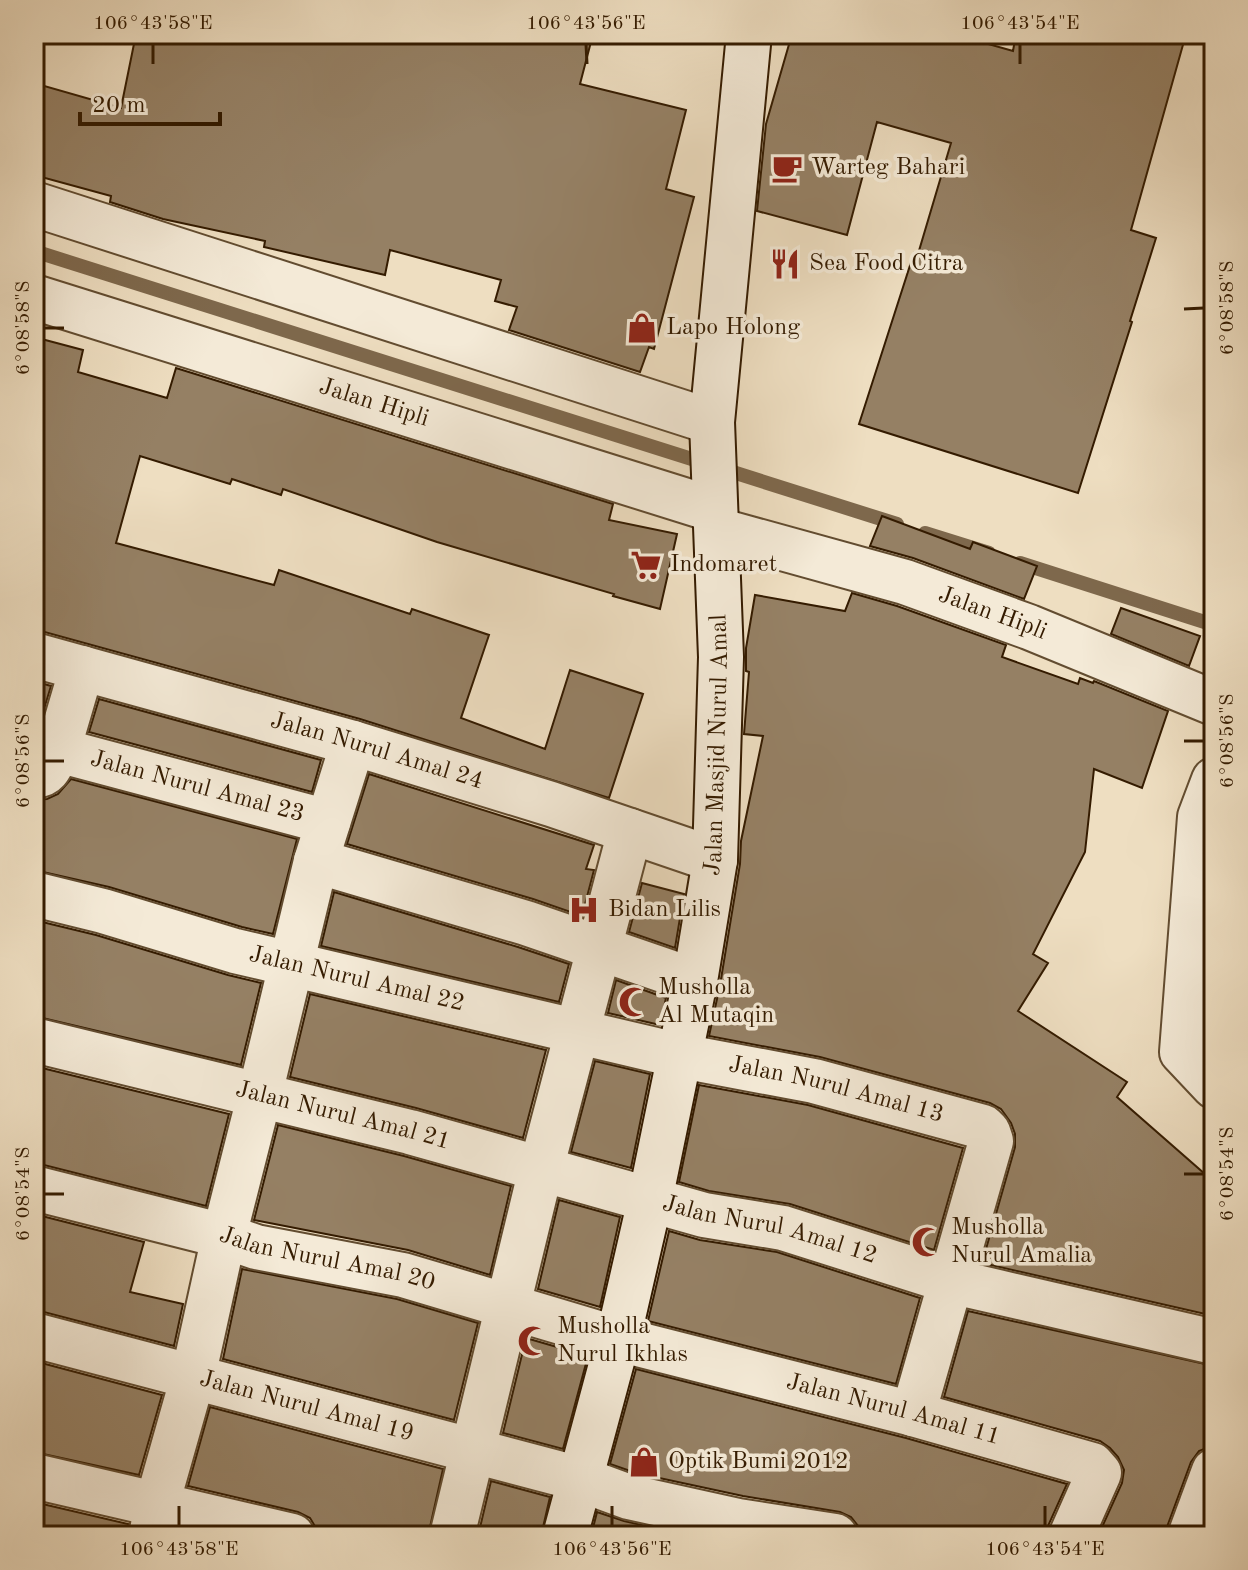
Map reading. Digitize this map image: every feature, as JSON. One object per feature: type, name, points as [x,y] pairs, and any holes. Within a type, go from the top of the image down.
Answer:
[{"type":"street","name":"Jalan Masjid Nurul Amal","points":[[565,1536],[618,1339],[650,1200],[681,1056],[715,860],[721,657],[712,427],[749,34]]},
{"type":"street","points":[[34,204],[712,427]]},
{"type":"street","name":"Jalan Hipli","points":[[34,297],[716,512],[1029,627],[1214,703]]},
{"type":"street","name":"Jalan Nurul Amal 24","points":[[34,655],[353,743],[551,804],[715,860]]},
{"type":"street","points":[[46,763],[82,668]]},
{"type":"street","points":[[154,1520],[193,1377],[224,1236],[322,842],[353,743]]},
{"type":"street","name":"Jalan Nurul Amal 23","points":[[46,763],[322,842],[526,923],[695,981]]},
{"type":"street","points":[[1214,780],[1200,817],[1182,1052],[1214,1086]]},
{"type":"street","points":[[452,1536],[541,1169],[630,831]]},
{"type":"street","name":"Jalan Nurul Amal 22","points":[[34,894],[103,911],[235,951],[681,1056]]},
{"type":"street","name":"Jalan Nurul Amal 21","points":[[34,1040],[410,1132],[650,1200]]},
{"type":"street","name":"Jalan Nurul Amal 13","points":[[681,1056],[814,1081],[983,1127],[991,1141],[950,1281]]},
{"type":"street","name":"Jalan Nurul Amal 20","points":[[34,1188],[224,1236],[256,1247],[403,1275],[618,1339]]},
{"type":"street","name":"Jalan Nurul Amal 12","points":[[650,1200],[704,1215],[783,1228],[950,1281],[1214,1342]]},
{"type":"street","points":[[913,1414],[950,1281]]},
{"type":"street","name":"Jalan Nurul Amal 19","points":[[34,1335],[580,1479],[629,1497],[738,1521],[835,1536]]},
{"type":"street","name":"Jalan Nurul Amal 11","points":[[618,1339],[913,1414],[1092,1465],[1099,1473],[1071,1536]]},
{"type":"street","points":[[1190,1536],[1214,1471]]},
{"type":"street","points":[[34,1476],[154,1520],[292,1536]]},
{"type":"building","points":[[136,34],[593,34],[580,84],[686,110],[666,189],[694,197],[654,349],[649,347],[640,372],[509,330],[517,307],[495,301],[501,280],[390,250],[385,275],[264,247],[265,241],[163,219],[110,202],[111,196],[34,175],[34,83],[121,108]]},
{"type":"building","points":[[792,34],[953,34],[1013,51],[1016,34],[1186,34],[1131,230],[1156,238],[1078,493],[859,424],[914,253],[918,254],[951,143],[877,122],[847,235],[757,211],[766,124]]},
{"type":"building","points":[[34,337],[83,350],[78,372],[167,398],[176,368],[613,504],[609,520],[677,534],[660,609],[437,542],[283,489],[281,495],[232,479],[230,484],[140,456],[116,543],[274,585],[279,570],[410,614],[412,609],[489,635],[461,718],[545,749],[570,670],[643,694],[609,798],[360,719],[34,631]]},
{"type":"building","points":[[882,516],[970,549],[973,542],[1037,566],[1024,599],[913,558],[870,546]]},
{"type":"building","points":[[852,593],[1006,645],[1002,657],[1078,684],[1080,678],[1094,681],[1168,711],[1142,788],[1094,769],[1085,852],[1033,954],[1048,963],[1018,1011],[1127,1082],[1117,1097],[1214,1182],[1214,1316],[982,1263],[1015,1147],[1011,1123],[1001,1109],[990,1103],[820,1057],[709,1036],[740,864],[741,841],[763,736],[744,734],[749,672],[746,671],[746,648],[755,595],[845,611]]},
{"type":"building","points":[[1121,608],[1200,636],[1189,666],[1111,634]]},
{"type":"building","points":[[34,681],[51,686],[34,742]]},
{"type":"building","points":[[99,699],[321,760],[312,792],[89,732]]},
{"type":"building","points":[[369,774],[594,845],[586,869],[594,870],[582,916],[347,844]]},
{"type":"building","points":[[71,779],[297,839],[273,934],[109,887],[34,870],[34,800],[58,794]]},
{"type":"building","points":[[642,883],[684,894],[675,948],[629,932]]},
{"type":"building","points":[[334,892],[569,964],[559,1002],[321,946]]},
{"type":"building","points":[[34,920],[261,983],[241,1065],[34,1016]]},
{"type":"building","points":[[616,980],[666,998],[660,1025],[608,1013]]},
{"type":"building","points":[[310,994],[546,1050],[523,1138],[290,1077]]},
{"type":"building","points":[[595,1061],[650,1074],[631,1168],[571,1152]]},
{"type":"building","points":[[34,1066],[229,1114],[206,1206],[34,1164]]},
{"type":"building","points":[[699,1085],[808,1105],[963,1148],[934,1250],[790,1204],[709,1191],[679,1182]]},
{"type":"building","points":[[278,1125],[511,1186],[490,1275],[408,1250],[254,1220]]},
{"type":"building","points":[[559,1200],[620,1217],[600,1307],[538,1289]]},
{"type":"building","points":[[34,1214],[144,1242],[130,1292],[183,1304],[174,1346],[34,1311]]},
{"type":"building","points":[[669,1231],[700,1240],[777,1252],[920,1298],[896,1384],[648,1321]]},
{"type":"building","points":[[242,1269],[397,1299],[478,1323],[454,1420],[223,1359]]},
{"type":"building","points":[[968,1311],[1214,1366],[1214,1447],[1199,1451],[1191,1462],[1166,1536],[1098,1536],[1122,1483],[1124,1470],[1118,1457],[1100,1441],[944,1397]]},
{"type":"building","points":[[526,1338],[588,1356],[563,1449],[503,1433]]},
{"type":"building","points":[[34,1361],[162,1395],[139,1475],[34,1452]]},
{"type":"building","points":[[636,1369],[906,1438],[1067,1484],[1046,1536],[859,1536],[858,1526],[851,1517],[840,1512],[743,1496],[636,1473],[610,1464]]},
{"type":"building","points":[[210,1407],[443,1469],[428,1536],[316,1536],[316,1528],[310,1518],[298,1512],[188,1486]]},
{"type":"building","points":[[491,1481],[550,1497],[541,1536],[478,1536]]},
{"type":"building","points":[[34,1502],[128,1524],[127,1536],[34,1536]]},
{"type":"building","points":[[597,1512],[624,1521],[690,1536],[591,1536]]},
{"type":"waterway","points":[[34,251],[897,524]]},
{"type":"waterway","points":[[925,533],[989,553]]},
{"type":"waterway","points":[[1020,563],[1214,625]]},
{"type":"place","name":"Warteg Bahari","points":[[787,168]]},
{"type":"place","name":"Sea Food Citra","points":[[785,264]]},
{"type":"place","name":"Lapo Holong","points":[[642,328]]},
{"type":"place","name":"Indomaret","points":[[646,565]]},
{"type":"place","name":"Bidan Lilis","points":[[584,910]]},
{"type":"place","name":"Musholla Al Mutaqin","points":[[634,1002]]},
{"type":"place","name":"Musholla Nurul Amalia","points":[[927,1242]]},
{"type":"place","name":"Musholla Nurul Ikhlas","points":[[533,1341]]},
{"type":"place","name":"Optik Bumi 2012","points":[[644,1462]]}]
